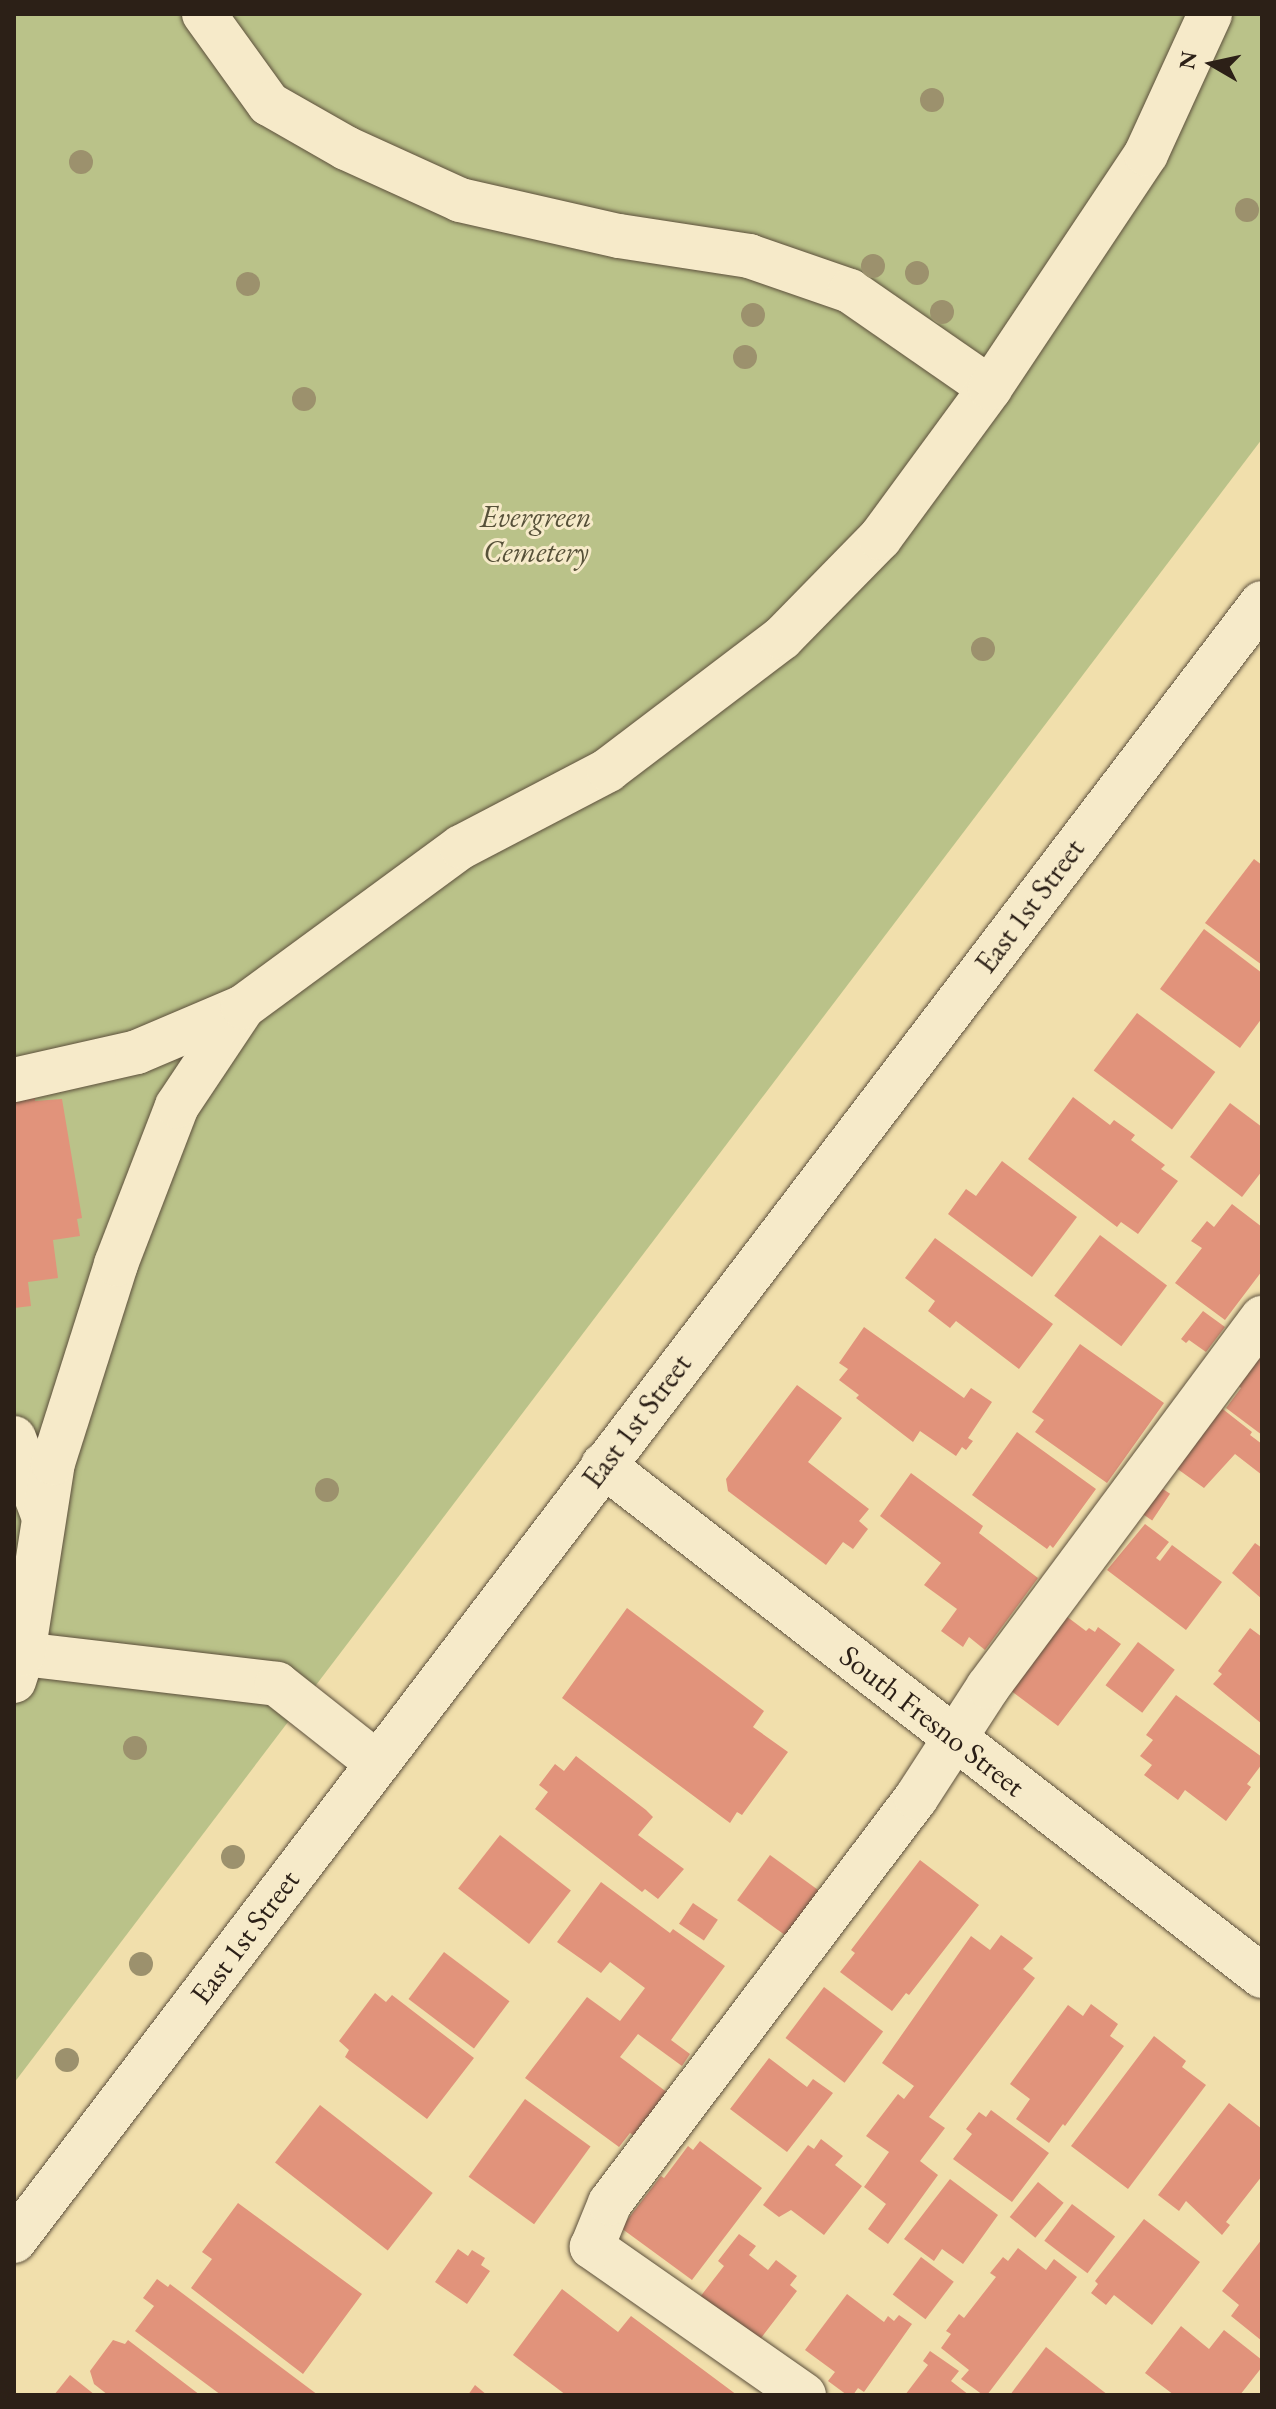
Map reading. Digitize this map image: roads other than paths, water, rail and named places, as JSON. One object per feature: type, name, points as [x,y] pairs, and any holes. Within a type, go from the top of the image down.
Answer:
[{"type":"street","points":[[204,14],[269,104],[346,148],[460,200],[619,236],[749,256],[850,291],[990,388]]},
{"type":"street","points":[[14,1080],[137,1052],[243,1007],[461,847],[608,770],[782,638],[880,538],[990,388],[1146,154],[1210,14]]},
{"type":"street","name":"East 1st Street","points":[[14,2241],[1262,603]]},
{"type":"street","points":[[243,1007],[177,1106],[116,1264],[53,1463],[18,1667],[277,1684],[377,1763]]},
{"type":"street","points":[[804,2395],[592,2247],[610,2203],[916,1798],[988,1687],[1262,1318]]},
{"type":"street","points":[[14,1438],[43,1515]]},
{"type":"street","name":"South Fresno Street","points":[[603,1465],[955,1738],[1258,1964]]},
{"type":"park label","name":"Evergreen Cemetery","points":[[536,534]]}]
